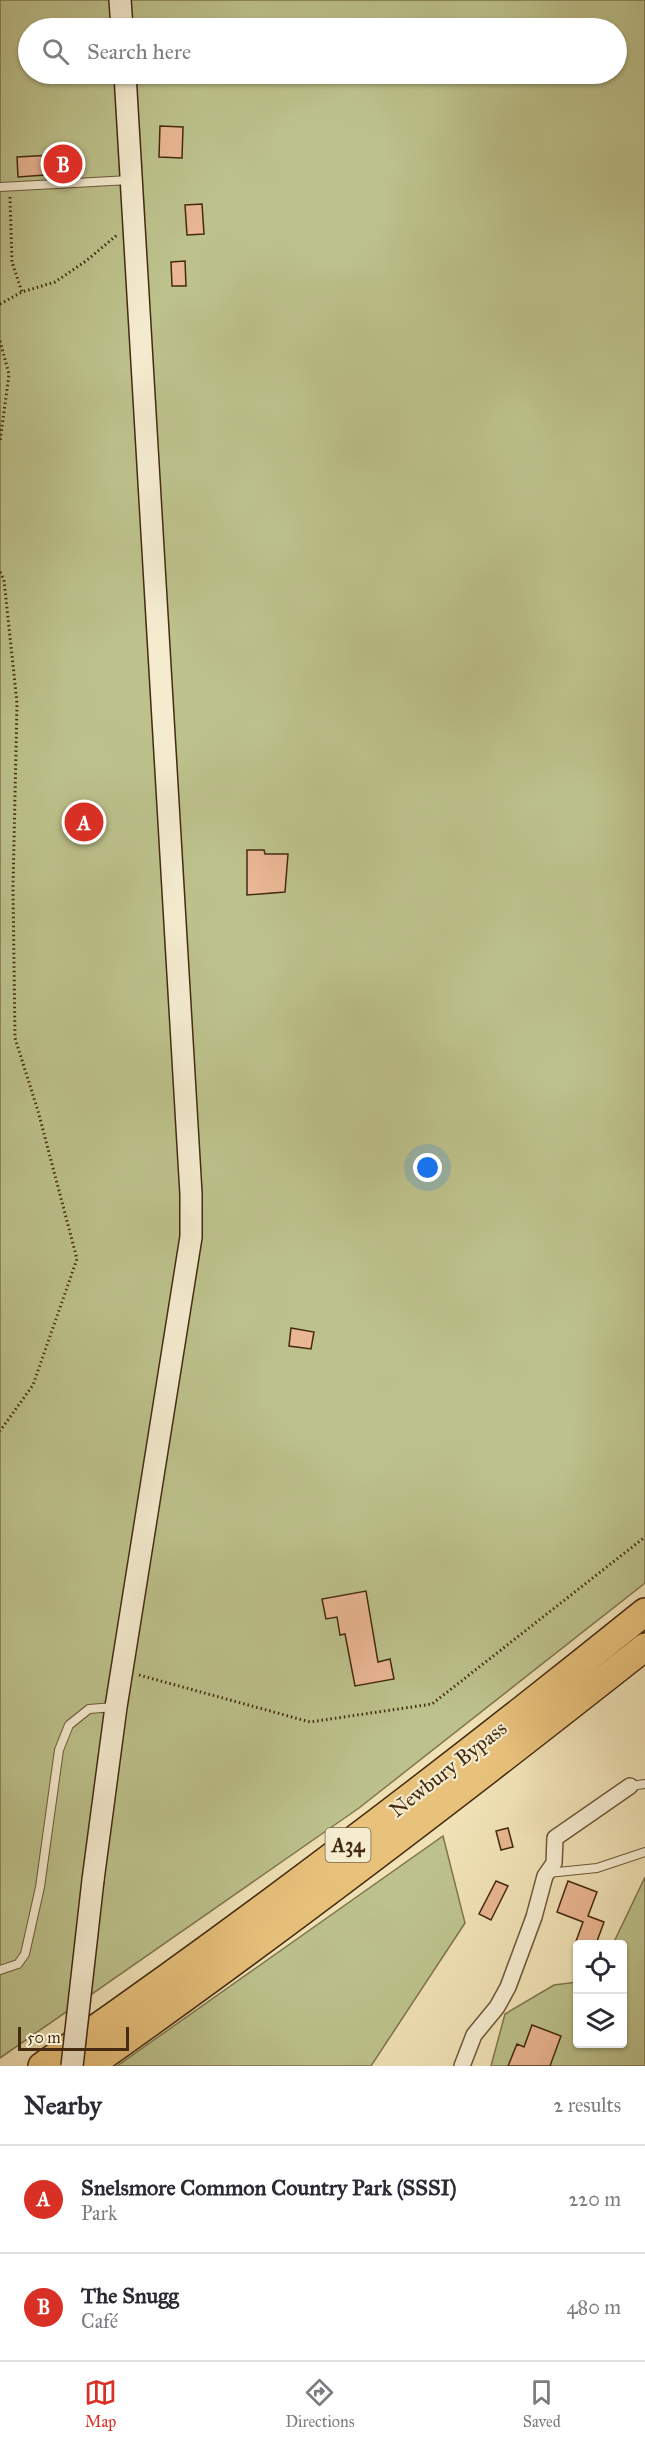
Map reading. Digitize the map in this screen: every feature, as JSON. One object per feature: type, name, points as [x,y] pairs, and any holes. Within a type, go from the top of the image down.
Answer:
[{"type":"highway","name":"Newbury Bypass","points":[[42,2066],[133,2003],[387,1817],[645,1612]]},
{"type":"highway","name":"Newbury Bypass","points":[[89,2066],[187,1998],[332,1890],[645,1647]]},
{"type":"main road","points":[[120,0],[121,18]]},
{"type":"main road","points":[[72,2066],[116,1707],[191,1237],[191,1194],[126,84]]},
{"type":"street","points":[[462,2066],[474,2035],[497,2007],[508,1987],[547,1873],[554,1863],[555,1838],[637,1785]]},
{"type":"lane","points":[[0,187],[131,180]]},
{"type":"lane","points":[[0,1970],[18,1964],[25,1954],[40,1887],[59,1750],[69,1725],[89,1709],[116,1707]]},
{"type":"lane","points":[[547,1873],[597,1869],[645,1852]]},
{"type":"path","points":[[9,186],[12,262],[22,292]]},
{"type":"path","points":[[0,304],[22,292],[55,282],[133,224]]},
{"type":"path","points":[[0,341],[9,374],[0,442]]},
{"type":"path","points":[[0,572],[4,580],[17,703],[13,888],[15,1038],[38,1111],[77,1259],[33,1385],[0,1431]]},
{"type":"path","points":[[122,1671],[310,1722],[432,1704],[645,1537]]},
{"type":"green space","points":[[0,0],[645,0],[645,1583],[359,1808],[0,2058]]},
{"type":"green space","points":[[443,1836],[465,1923],[371,2066],[117,2066]]},
{"type":"green space","points":[[645,1877],[645,2066],[491,2066],[505,2014],[554,1985],[573,1983],[573,2048],[627,2048],[627,1940],[615,1940]]},
{"type":"building","points":[[160,126],[183,127],[182,158],[159,157]]},
{"type":"building","points":[[71,154],[72,173],[18,177],[17,157]]},
{"type":"building","points":[[202,204],[204,234],[187,235],[185,205]]},
{"type":"building","points":[[185,261],[186,286],[172,286],[171,262]]},
{"type":"building","points":[[247,850],[264,850],[265,854],[288,854],[285,892],[247,895]]},
{"type":"building","points":[[291,1328],[314,1332],[311,1349],[289,1346]]},
{"type":"building","points":[[366,1591],[378,1662],[390,1659],[394,1679],[355,1686],[345,1634],[340,1635],[337,1617],[326,1619],[322,1599]]},
{"type":"building","points":[[508,1828],[513,1847],[501,1850],[496,1831]]},
{"type":"building","points":[[496,1881],[508,1886],[491,1920],[479,1914]]},
{"type":"building","points":[[568,1881],[597,1892],[588,1916],[604,1922],[597,1940],[576,1940],[583,1922],[557,1912]]},
{"type":"building","points":[[532,2025],[561,2036],[550,2066],[508,2066],[517,2044],[524,2047]]},
{"type":"place","name":"The Snugg","points":[[63,164]]},
{"type":"place","name":"Snelsmore Common Country Park (SSSI)","points":[[84,822]]}]
